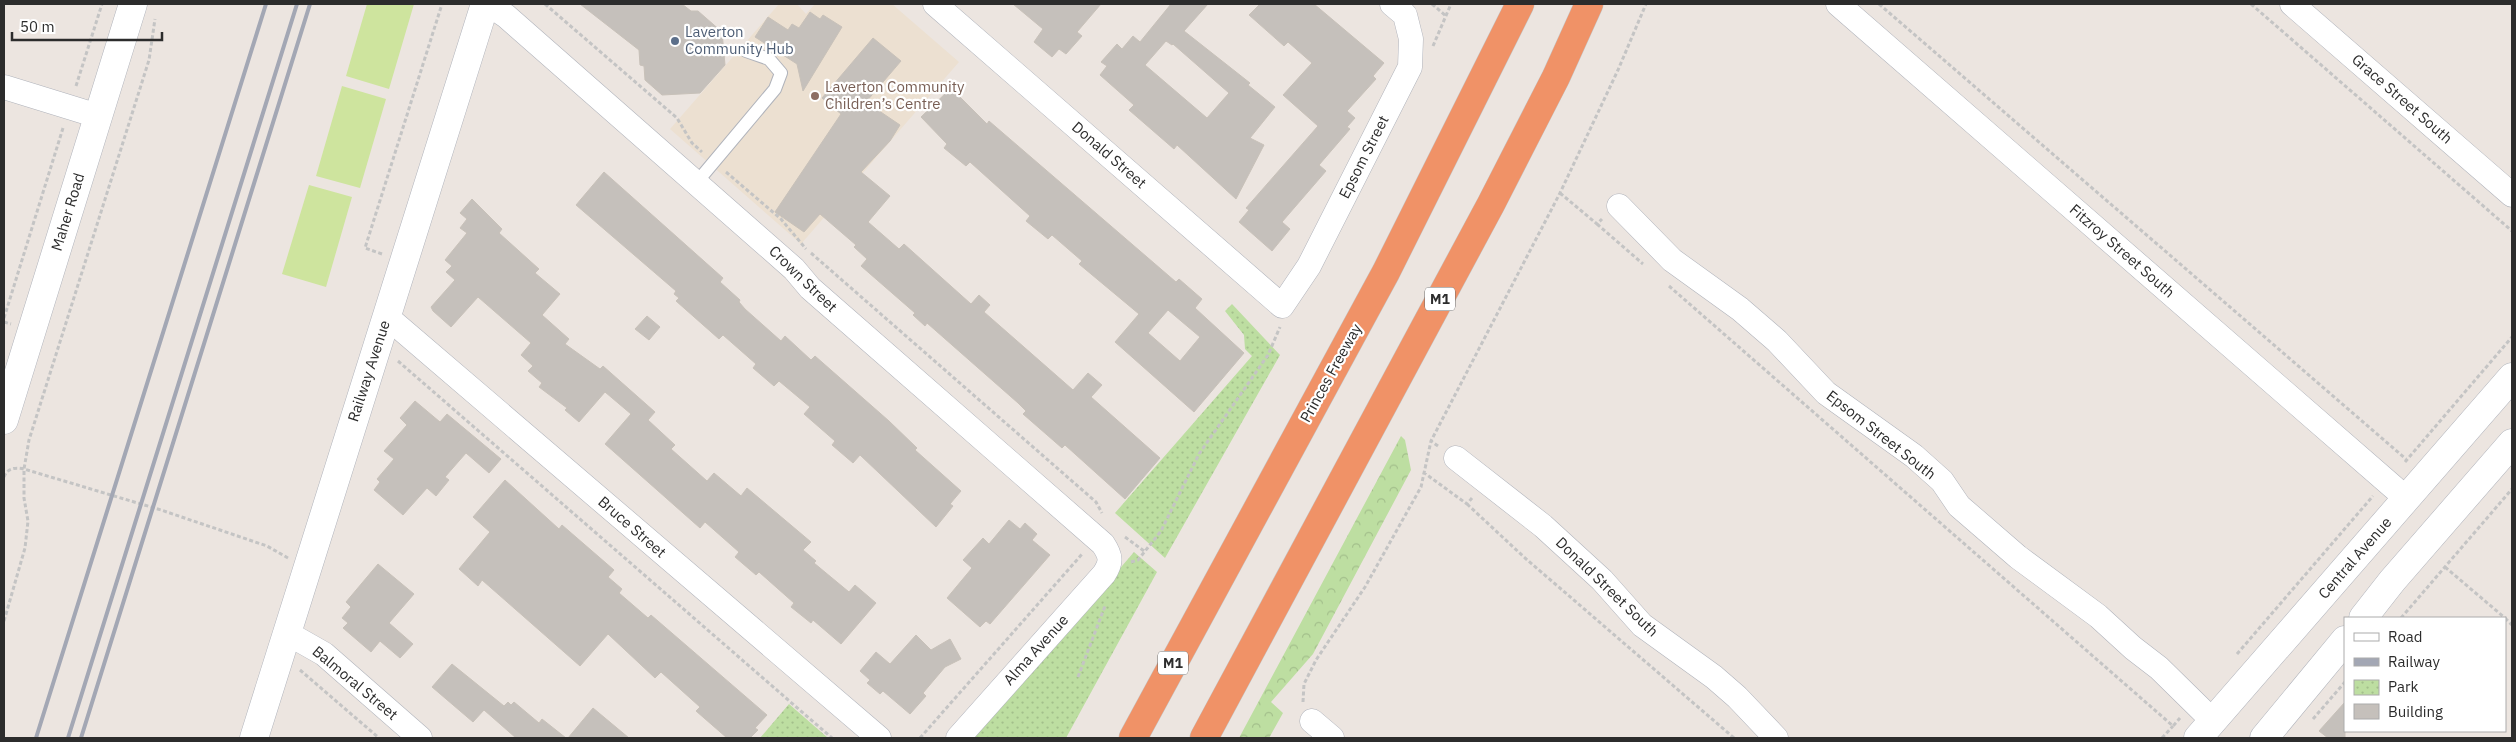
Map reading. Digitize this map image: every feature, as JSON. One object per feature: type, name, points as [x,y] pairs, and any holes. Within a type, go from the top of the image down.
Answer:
[{"type":"highway","points":[[1386,272],[1498,4]]},
{"type":"highway","name":"Princes Freeway","points":[[1133,738],[1386,272],[1520,4]]},
{"type":"highway","name":"M1","points":[[1204,738],[1495,196],[1556,77],[1589,4]]},
{"type":"street","name":"Railway Avenue","points":[[254,738],[403,261],[487,4]]},
{"type":"street","name":"Crown Street","points":[[487,4],[697,182],[794,269],[810,288],[1105,533],[1111,560]]},
{"type":"street","name":"Donald Street","points":[[935,4],[1281,315]]},
{"type":"street","name":"Epsom Street","points":[[1281,315],[1309,266],[1410,67],[1411,39],[1405,15],[1392,4]]},
{"type":"street","name":"Fitzroy Street South","points":[[1838,4],[2407,499]]},
{"type":"street","name":"Grace Street South","points":[[2292,4],[2512,195]]},
{"type":"street","name":"Maher Road","points":[[4,420],[98,116],[145,7]]},
{"type":"street","points":[[4,87],[98,116]]},
{"type":"street","name":"Epsom Street South","points":[[1619,206],[1672,260],[1740,309],[1777,341],[1826,393],[1914,456],[1942,482],[1959,506],[2018,557],[2098,616],[2133,648],[2168,676],[2193,703],[2205,730]]},
{"type":"street","name":"Bruce Street","points":[[386,316],[879,738]]},
{"type":"street","name":"Central Avenue","points":[[2205,730],[2512,377]]},
{"type":"street","points":[[2364,617],[2392,581],[2512,443]]},
{"type":"street","name":"Donald Street South","points":[[1456,458],[1543,526],[1602,580],[1642,625],[1737,697],[1776,738]]},
{"type":"street","name":"Alma Avenue","points":[[958,738],[1104,574],[1111,560]]},
{"type":"street","name":"Balmoral Street","points":[[287,633],[324,654],[420,738]]},
{"type":"street","points":[[2264,738],[2344,641]]},
{"type":"street","points":[[1312,721],[1332,738]]},
{"type":"lane","points":[[697,182],[775,89],[781,74],[769,59],[746,51]]},
{"type":"path","points":[[4,318],[102,4]]},
{"type":"path","points":[[403,261],[365,248],[442,4]]},
{"type":"path","points":[[545,4],[677,118],[692,143],[781,219],[813,255],[1096,502],[1105,533],[1144,551]]},
{"type":"path","points":[[1432,4],[1446,16]]},
{"type":"path","points":[[1312,721],[1303,703],[1304,684],[1316,660],[1365,587],[1421,487],[1431,441],[1560,194],[1618,70],[1646,4]]},
{"type":"path","points":[[1879,4],[2406,459]]},
{"type":"path","points":[[2251,4],[2512,231]]},
{"type":"path","points":[[4,621],[25,548],[28,521],[24,498],[24,469],[29,440],[149,60],[145,7]]},
{"type":"path","points":[[1560,194],[1646,267]]},
{"type":"path","points":[[1597,224],[1619,206]]},
{"type":"path","points":[[1667,285],[2173,726]]},
{"type":"path","points":[[1111,560],[1126,563],[1138,560],[1161,531],[1199,454],[1268,355],[1281,315]]},
{"type":"path","points":[[2236,655],[2386,481],[2402,467],[2406,459],[2512,337]]},
{"type":"path","points":[[398,361],[832,738]]},
{"type":"path","points":[[1431,441],[1456,458]]},
{"type":"path","points":[[4,478],[9,470],[24,469],[187,519],[267,546],[291,560],[308,564]]},
{"type":"path","points":[[1423,472],[1467,504],[1525,558],[1734,738]]},
{"type":"path","points":[[1467,504],[1487,482]]},
{"type":"path","points":[[2402,617],[2512,490]]},
{"type":"path","points":[[920,738],[1085,551],[1105,533]]},
{"type":"path","points":[[2445,567],[2504,617]]},
{"type":"path","points":[[1078,677],[1109,597]]},
{"type":"path","points":[[300,670],[379,738]]},
{"type":"path","points":[[2308,724],[2344,683]]},
{"type":"path","points":[[2162,738],[2193,703]]},
{"type":"shaded area","name":"Laverton Community Children’s Centre","points":[[779,4],[797,4],[806,14],[815,4],[892,4],[959,62],[801,244],[670,129]]},
{"type":"green space","points":[[367,4],[414,4],[389,89],[346,76]]},
{"type":"green space","points":[[342,86],[386,99],[360,188],[316,176]]},
{"type":"green space","points":[[309,185],[352,197],[326,287],[282,274]]},
{"type":"green space","points":[[1232,304],[1280,355],[1165,558],[1115,513],[1252,356],[1245,349],[1244,335],[1225,311]]},
{"type":"green space","points":[[1401,436],[1405,440],[1411,470],[1313,654],[1271,702],[1283,713],[1269,738],[1239,738]]},
{"type":"green space","points":[[1134,552],[1157,572],[1066,738],[974,738]]},
{"type":"green space","points":[[789,704],[828,738],[760,738]]},
{"type":"building","name":"Laverton Community Hub","points":[[580,4],[682,4],[691,11],[698,11],[722,32],[725,65],[700,93],[662,95],[645,80],[644,66],[640,65],[639,50]]},
{"type":"building","points":[[1013,4],[1101,4],[1077,32],[1082,36],[1066,54],[1059,49],[1052,57],[1034,42],[1043,29]]},
{"type":"building","points":[[1171,4],[1208,4],[1184,31],[1250,83],[1248,85],[1275,107],[1250,138],[1264,145],[1236,199],[1177,145],[1174,149],[1129,110],[1134,105],[1100,75],[1107,66],[1101,62],[1117,44],[1122,49],[1133,36],[1140,42]],"holes":[[[1166,41],[1229,93],[1207,118],[1145,65]]]},
{"type":"building","points":[[1260,4],[1314,4],[1384,63],[1373,76],[1376,79],[1347,111],[1355,118],[1347,127],[1350,129],[1319,165],[1326,171],[1282,222],[1290,229],[1272,251],[1239,222],[1249,210],[1246,208],[1318,126],[1283,95],[1312,63],[1288,42],[1284,46],[1249,15]]},
{"type":"building","points":[[810,12],[820,19],[823,15],[842,27],[803,91],[797,64],[755,37],[768,17],[788,30],[792,24],[799,28]]},
{"type":"building","points":[[873,38],[901,61],[866,102],[900,125],[890,141],[861,172],[890,196],[868,222],[899,249],[904,244],[971,304],[979,295],[990,305],[984,312],[1073,390],[1088,373],[1102,385],[1091,397],[1160,458],[1125,499],[1065,445],[1062,448],[1023,414],[1026,411],[1018,403],[927,323],[925,326],[913,315],[915,313],[861,266],[867,259],[854,247],[856,245],[820,214],[804,232],[775,212],[841,114],[822,98]]},
{"type":"building","points":[[951,88],[987,124],[989,121],[1176,282],[1179,279],[1202,299],[1195,308],[1244,353],[1194,412],[1115,342],[1139,314],[1079,264],[1082,261],[1052,235],[1048,239],[1026,221],[1030,216],[970,162],[966,166],[944,148],[947,144],[921,117]],"holes":[[[1168,310],[1200,337],[1180,361],[1148,333]]]},
{"type":"building","points":[[604,172],[723,278],[720,282],[740,300],[739,302],[745,309],[781,341],[785,336],[811,360],[815,356],[889,421],[917,448],[915,450],[961,491],[950,504],[953,506],[936,527],[860,455],[853,463],[832,445],[835,441],[804,414],[810,407],[779,381],[774,386],[753,368],[756,364],[723,335],[719,339],[676,301],[679,298],[674,294],[676,291],[576,205]]},
{"type":"building","points":[[472,199],[502,229],[499,233],[539,269],[535,273],[560,294],[542,315],[569,339],[565,344],[600,369],[603,366],[655,412],[648,420],[675,445],[671,449],[707,481],[714,473],[741,496],[747,488],[811,542],[803,550],[816,561],[814,563],[849,592],[855,585],[876,603],[841,644],[813,620],[811,623],[791,607],[794,603],[759,572],[756,575],[735,557],[739,552],[705,522],[700,528],[605,444],[631,414],[605,392],[579,422],[565,410],[567,408],[539,387],[542,383],[528,371],[533,366],[521,355],[531,343],[478,297],[451,327],[433,311],[431,307],[455,280],[446,272],[452,266],[445,260],[467,233],[460,228],[467,219],[460,213]]},
{"type":"building","points":[[647,316],[660,327],[649,340],[635,329]]},
{"type":"building","points":[[415,401],[440,422],[447,414],[501,459],[489,473],[466,453],[445,477],[449,480],[436,496],[427,488],[403,515],[374,490],[380,482],[377,479],[394,459],[384,451],[407,425],[400,418]]},
{"type":"building","points":[[505,480],[559,529],[562,525],[614,570],[608,577],[622,589],[619,593],[648,618],[651,615],[767,715],[755,728],[758,730],[750,738],[727,738],[696,711],[700,707],[661,672],[655,678],[608,634],[580,666],[482,580],[478,586],[459,569],[490,532],[473,517]]},
{"type":"building","points":[[1009,520],[1020,529],[1025,523],[1037,534],[1032,540],[1050,555],[990,624],[986,621],[980,627],[947,598],[972,568],[963,560],[983,538],[989,544]]},
{"type":"building","points":[[378,564],[414,594],[389,623],[413,644],[400,658],[380,641],[371,652],[343,628],[348,623],[342,618],[351,607],[346,602]]},
{"type":"building","points":[[916,635],[931,650],[950,639],[961,659],[945,667],[923,693],[926,696],[910,714],[883,691],[880,694],[867,683],[870,680],[860,671],[876,652],[890,664]]},
{"type":"building","points":[[452,664],[504,706],[508,702],[511,705],[514,702],[539,723],[542,719],[566,738],[516,738],[484,710],[473,722],[432,687]]},
{"type":"building","points":[[2344,703],[2345,738],[2328,738],[2319,731]]},
{"type":"building","points":[[593,708],[629,738],[568,738]]},
{"type":"railway","points":[[36,738],[266,4]]},
{"type":"railway","points":[[68,738],[297,4]]},
{"type":"railway","points":[[81,738],[310,4]]},
{"type":"place","name":"Laverton Community Hub","points":[[675,41]]},
{"type":"place","name":"Laverton Community Children’s Centre","points":[[815,96]]}]
